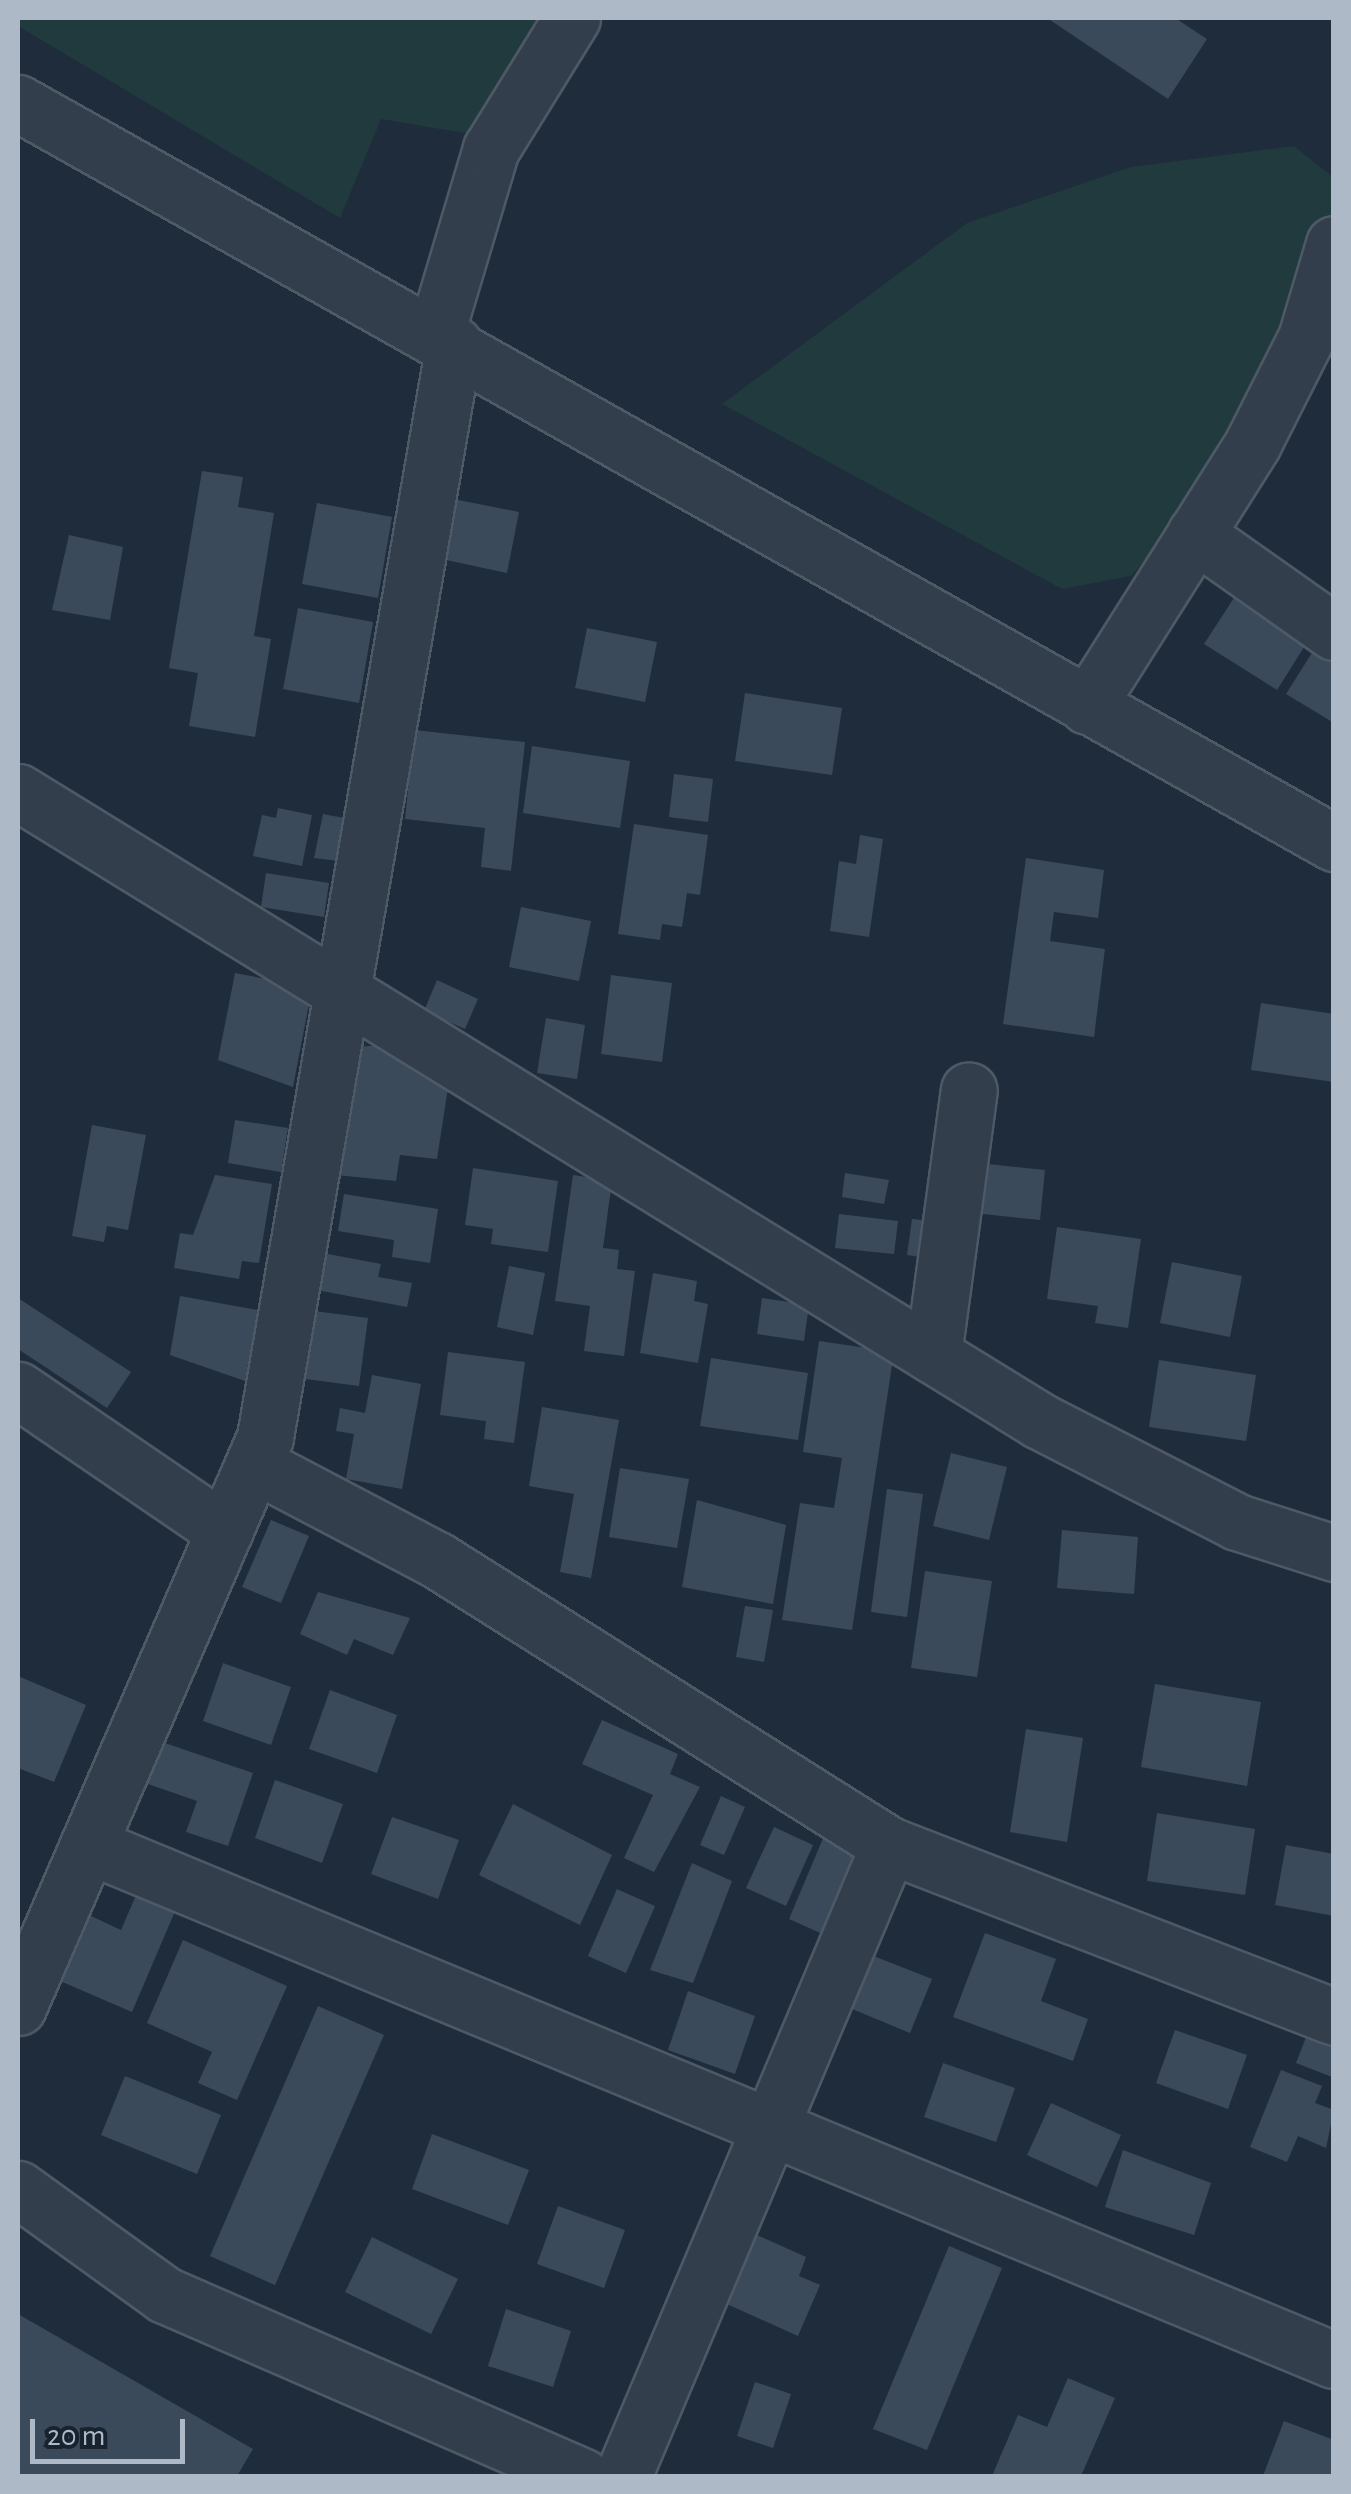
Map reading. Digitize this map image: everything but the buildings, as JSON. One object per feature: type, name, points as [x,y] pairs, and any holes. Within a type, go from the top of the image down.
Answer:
[{"type":"street","points":[[18,2007],[254,1464],[343,988],[445,338],[491,149],[572,18]]},
{"type":"street","points":[[18,104],[445,338],[1086,706],[1334,843]]},
{"type":"street","points":[[1086,706],[1194,534],[1306,338],[1334,244]]},
{"type":"street","points":[[1194,534],[1334,632]]},
{"type":"street","points":[[18,792],[343,988],[933,1355],[1237,1522],[1334,1553]]},
{"type":"street","points":[[933,1355],[969,1090]]},
{"type":"street","points":[[18,1390],[225,1531]]},
{"type":"street","points":[[254,1464],[437,1560],[889,1845],[1334,2017]]},
{"type":"street","points":[[624,2476],[766,2125],[889,1845]]},
{"type":"street","points":[[88,1846],[1334,2360]]},
{"type":"street","points":[[18,2189],[165,2295],[582,2476]]},
{"type":"green space","points":[[18,18],[537,18],[470,134],[381,119],[340,218],[18,26]]},
{"type":"green space","points":[[1294,146],[1333,177],[1333,230],[1253,443],[1131,576],[1062,589],[722,404],[967,223],[1131,167]]}]
